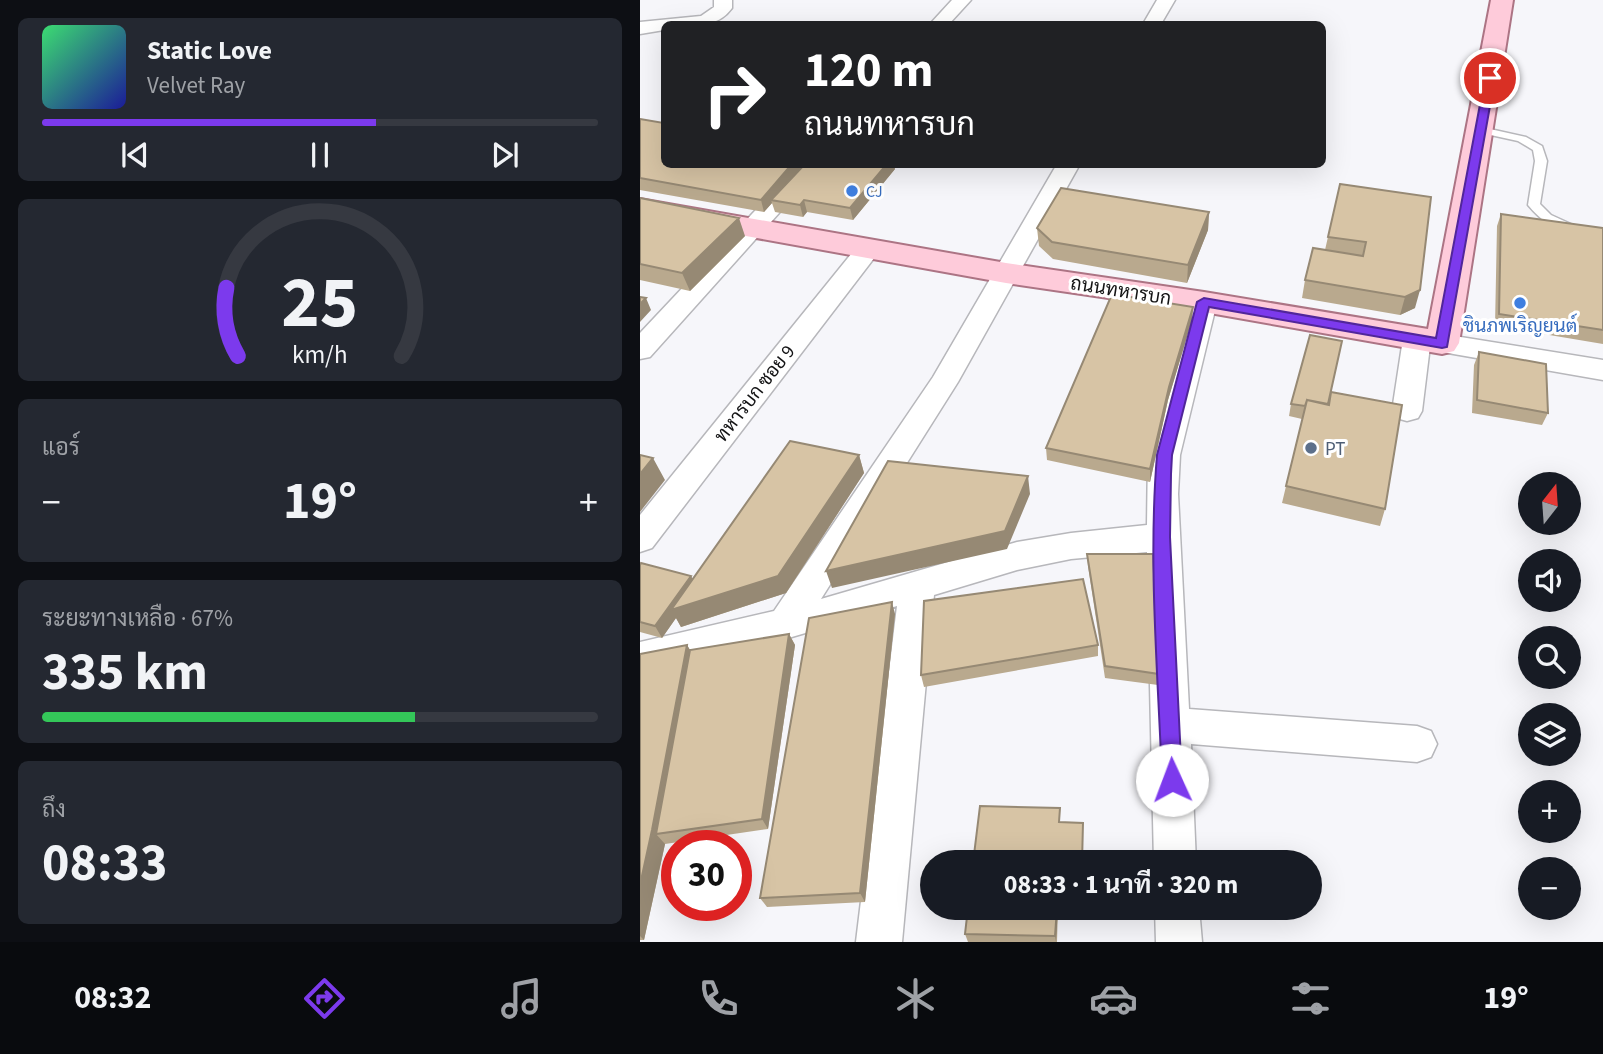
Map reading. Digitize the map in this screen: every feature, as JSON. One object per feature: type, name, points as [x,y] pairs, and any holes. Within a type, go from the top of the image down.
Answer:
[{"type":"main road","points":[[1429,341],[1481,130],[1502,0]]},
{"type":"main road","name":"ถนนทหารบก","points":[[643,211],[1429,341]]},
{"type":"street","points":[[690,21],[715,17],[723,8],[723,0]]},
{"type":"street","points":[[942,21],[962,0]]},
{"type":"street","points":[[1154,21],[1167,0]]},
{"type":"street","points":[[640,28],[661,25]]},
{"type":"street","points":[[640,350],[755,229],[808,168]]},
{"type":"street","points":[[785,624],[944,382],[1067,168]]},
{"type":"street","name":"ทหารบก ซอย 9","points":[[640,539],[869,248]]},
{"type":"street","points":[[1175,850],[1162,537],[1164,455],[1204,302]]},
{"type":"street","points":[[1407,411],[1429,341]]},
{"type":"street","name":"ถนนทหารบก","points":[[1429,341],[1602,370]]},
{"type":"street","points":[[640,657],[785,624],[1017,556],[1071,546],[1162,537]]},
{"type":"street","points":[[879,942],[917,587]]},
{"type":"street","points":[[1170,725],[1417,744]]},
{"type":"lane","points":[[1481,130],[1522,139],[1538,148],[1541,162],[1534,205],[1547,218],[1569,228]]},
{"type":"building","points":[[640,119],[661,122],[661,168],[789,168],[761,200],[640,178]]},
{"type":"building","points":[[801,168],[884,168],[850,208],[804,200],[800,205],[771,200]]},
{"type":"building","points":[[1340,184],[1431,197],[1420,290],[1405,297],[1305,280],[1313,248],[1363,256],[1366,242],[1328,237]]},
{"type":"building","points":[[1061,188],[1209,212],[1188,265],[1052,242],[1037,228]]},
{"type":"building","points":[[640,198],[739,218],[682,273],[640,264]]},
{"type":"building","points":[[1501,214],[1603,228],[1603,330],[1499,314]]},
{"type":"building","points":[[1112,294],[1193,307],[1169,387],[1150,469],[1046,448]]},
{"type":"building","points":[[1310,335],[1342,341],[1328,404],[1307,400],[1305,406],[1291,404]]},
{"type":"building","points":[[1479,352],[1546,364],[1548,413],[1477,400]]},
{"type":"building","points":[[1331,392],[1402,405],[1385,509],[1286,486],[1307,400],[1329,405]]},
{"type":"building","points":[[790,441],[859,455],[778,576],[671,610]]},
{"type":"building","points":[[640,455],[653,458],[640,474]]},
{"type":"building","points":[[888,461],[1028,476],[1005,531],[826,571]]},
{"type":"building","points":[[1087,554],[1153,554],[1159,674],[1105,666]]},
{"type":"building","points":[[641,563],[691,576],[655,626],[640,622]]},
{"type":"building","points":[[1083,579],[1098,645],[921,675],[924,601]]},
{"type":"building","points":[[892,602],[860,893],[760,898],[809,618]]},
{"type":"building","points":[[789,634],[762,819],[684,830],[661,830],[661,833],[656,834],[690,650]]},
{"type":"building","points":[[687,645],[652,830],[640,885],[640,654]]},
{"type":"building","points":[[980,806],[1060,808],[1059,822],[1083,823],[1082,850],[975,850]]},
{"type":"building","points":[[967,920],[1056,920],[1055,936],[965,934]]},
{"type":"place","name":"CJ","points":[[852,191]]},
{"type":"place","name":"ชินภพเริญยนต์","points":[[1520,303]]},
{"type":"place","name":"PT","points":[[1311,448]]},
{"type":"route","points":[[1172,780],[1162,537],[1164,455],[1204,302],[1442,343],[1490,78]]}]
